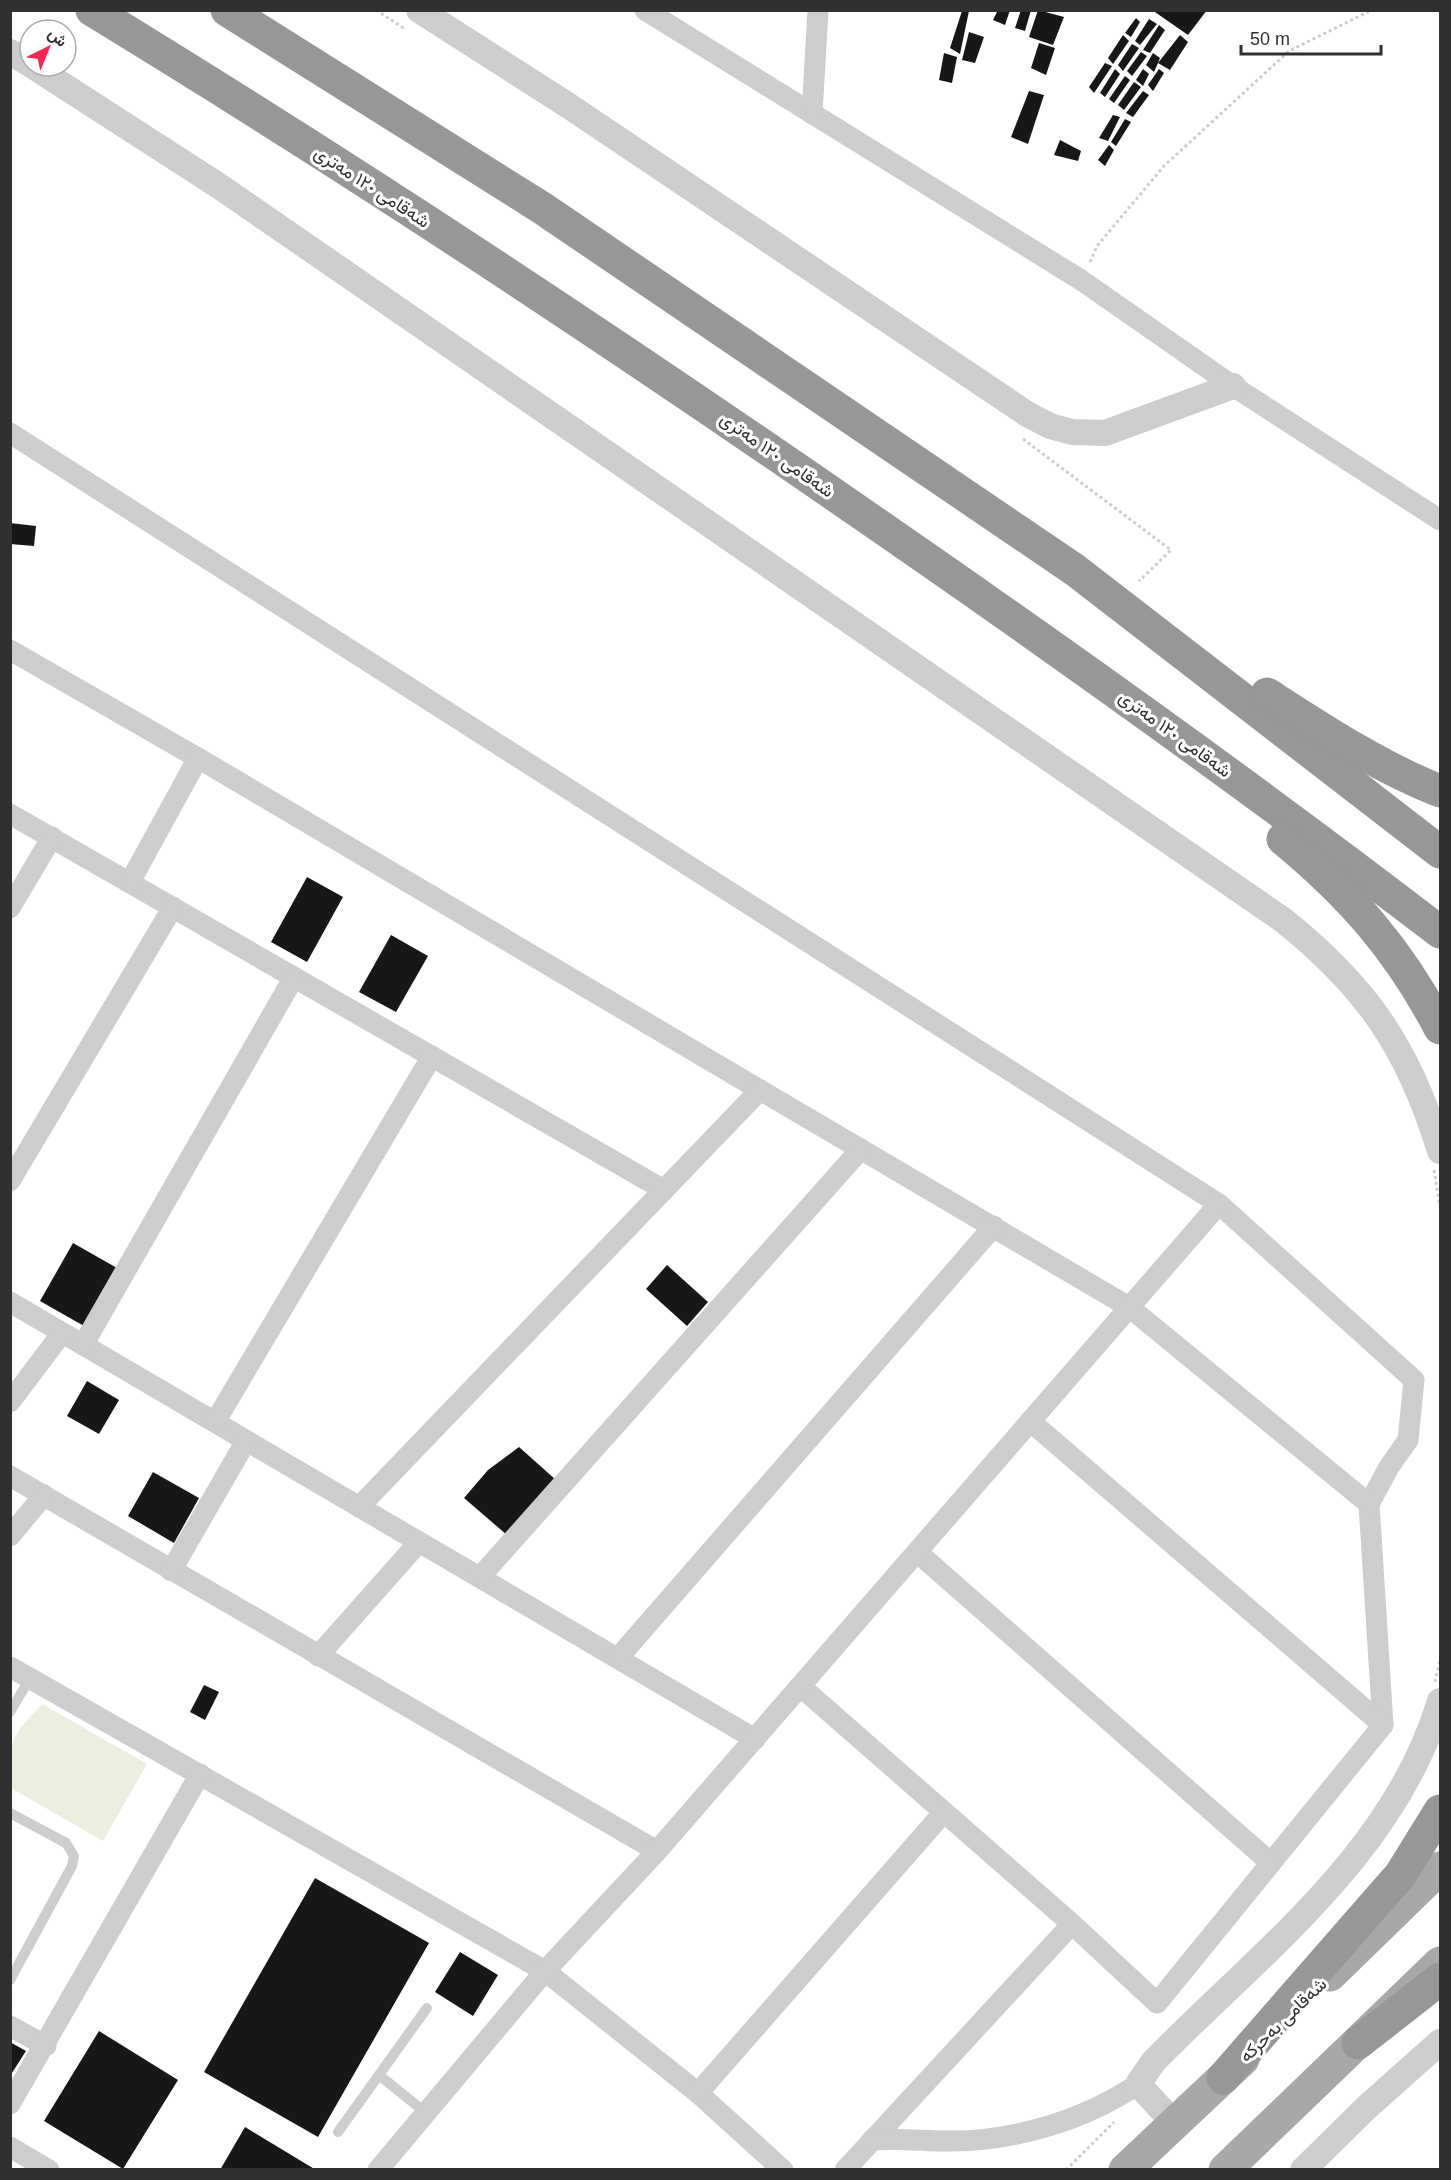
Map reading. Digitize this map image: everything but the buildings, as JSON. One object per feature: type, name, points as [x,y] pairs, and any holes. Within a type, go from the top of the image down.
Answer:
[{"type":"highway","name":"شەقامی ١٢٠ مەتری","points":[[92,10],[223,90],[676,385],[1110,687],[1440,932]]},
{"type":"highway","points":[[226,10],[543,208],[1075,570],[1312,723],[1409,778],[1440,790]]},
{"type":"highway","points":[[1075,570],[1440,852]]},
{"type":"highway","points":[[1110,687],[1309,860],[1347,897],[1384,937],[1419,986],[1440,1028]]},
{"type":"highway","points":[[1223,2078],[1401,1874],[1440,1811]]},
{"type":"highway","points":[[1358,2043],[1440,1979]]},
{"type":"main road","name":"شەقامی بەحرکە","points":[[1125,2169],[1223,2078],[1440,1868]]},
{"type":"main road","points":[[1225,2169],[1440,1963]]},
{"type":"street","points":[[419,10],[569,106],[1028,414],[1050,426],[1072,432],[1105,433],[1233,386]]},
{"type":"street","points":[[645,10],[1081,280],[1233,386],[1440,520]]},
{"type":"street","points":[[812,114],[818,10]]},
{"type":"street","points":[[51,78],[219,186],[1283,920],[1342,971],[1383,1022],[1417,1083],[1436,1157]]},
{"type":"street","points":[[10,433],[1219,1204],[1414,1380],[1408,1440],[1389,1467],[1369,1504],[1383,1725],[1157,2003],[1072,1924],[800,1686]]},
{"type":"street","points":[[10,650],[198,758],[1129,1307],[1369,1504]]},
{"type":"street","points":[[130,882],[198,758]]},
{"type":"street","points":[[10,814],[664,1190]]},
{"type":"street","points":[[10,908],[52,837]]},
{"type":"street","points":[[10,1180],[172,907]]},
{"type":"street","points":[[83,1345],[294,977]]},
{"type":"street","points":[[215,1422],[432,1056]]},
{"type":"street","points":[[359,1507],[760,1090]]},
{"type":"street","points":[[480,1578],[861,1149]]},
{"type":"street","points":[[378,2169],[545,1971],[657,1851],[1219,1204]]},
{"type":"street","points":[[618,1658],[994,1226]]},
{"type":"street","points":[[10,1302],[755,1739]]},
{"type":"street","points":[[10,1402],[62,1333]]},
{"type":"street","points":[[1030,1421],[1383,1725]]},
{"type":"street","points":[[171,1571],[246,1441]]},
{"type":"street","points":[[10,1476],[657,1851]]},
{"type":"street","points":[[10,1536],[44,1496]]},
{"type":"street","points":[[318,1656],[419,1542]]},
{"type":"street","points":[[917,1552],[1271,1863]]},
{"type":"street","points":[[10,1667],[545,1971],[698,2093],[783,2169]]},
{"type":"street","points":[[872,2140],[904,2138],[980,2140],[1024,2132],[1070,2118],[1118,2097],[1138,2084],[1154,2061],[1322,1895],[1364,1847],[1407,1781],[1426,1740],[1440,1701]]},
{"type":"street","points":[[10,2104],[46,2046],[200,1774]]},
{"type":"street","points":[[698,2093],[944,1812]]},
{"type":"street","points":[[845,2169],[1072,1924]]},
{"type":"street","points":[[10,2026],[46,2046]]},
{"type":"street","points":[[1303,2169],[1366,2108],[1440,2042]]},
{"type":"street","points":[[1138,2084],[1174,2123]]},
{"type":"street","points":[[10,2147],[49,2169]]},
{"type":"lane","points":[[10,1712],[30,1678]]},
{"type":"lane","points":[[10,1813],[66,1844],[74,1856],[72,1866],[10,1980]]},
{"type":"lane","points":[[338,2132],[427,2008]]},
{"type":"lane","points":[[379,2074],[426,2113]]},
{"type":"path","points":[[1081,280],[1097,246],[1164,166],[1288,51],[1372,10]]},
{"type":"path","points":[[1436,1157],[1440,1207]]},
{"type":"green space","points":[[42,1704],[147,1764],[103,1841],[11,1788],[13,1742]]}]
